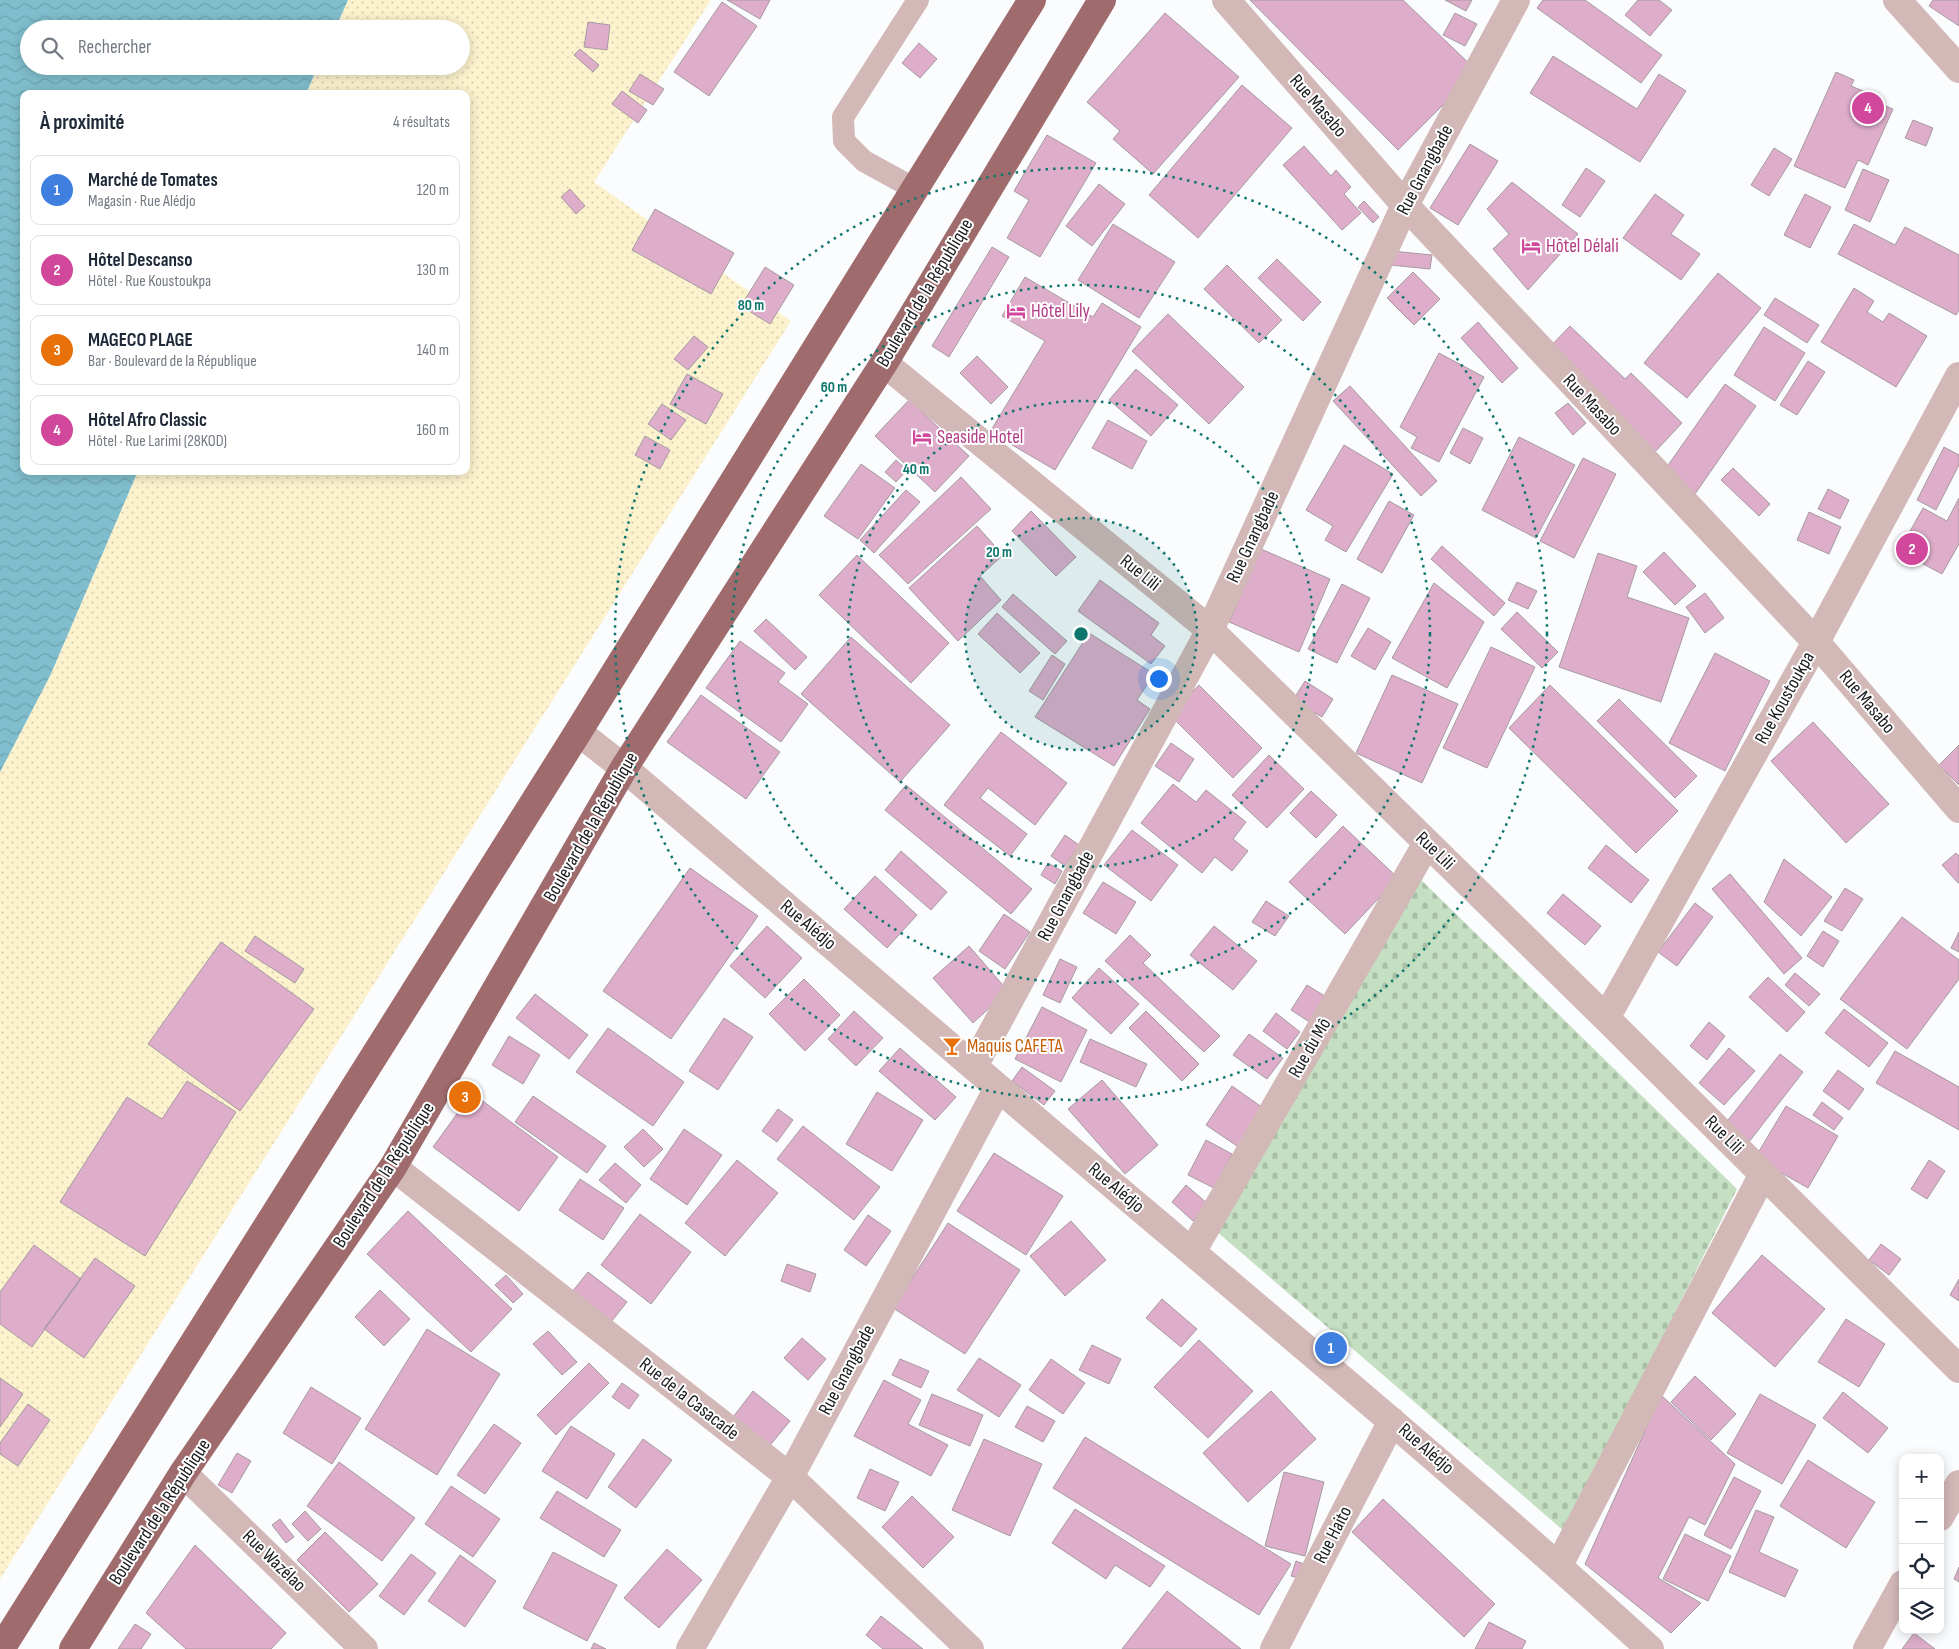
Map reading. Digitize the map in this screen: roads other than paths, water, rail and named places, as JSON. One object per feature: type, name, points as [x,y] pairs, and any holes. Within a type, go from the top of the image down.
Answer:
[{"type":"highway","points":[[1,1649],[578,732],[1032,0]]},
{"type":"highway","name":"Boulevard de la République","points":[[73,1649],[184,1473],[393,1167],[624,768],[884,363],[1102,0]]},
{"type":"street","name":"Rue Masabo","points":[[1226,0],[1405,206],[1816,642],[1959,809]]},
{"type":"street","name":"Rue Gnangbade","points":[[974,1066],[1210,630],[1405,206],[1516,0]]},
{"type":"street","points":[[1897,0],[1959,69]]},
{"type":"street","name":"Rue Lili","points":[[884,363],[1210,630],[1606,1018],[1959,1369]]},
{"type":"street","name":"Rue Koustoukpa","points":[[1606,1018],[1816,642],[1959,376]]},
{"type":"street","name":"Rue Alédjo","points":[[578,732],[624,768],[998,1088],[1392,1420],[1559,1565],[1650,1649]]},
{"type":"street","name":"Rue du Mô","points":[[1192,1252],[1427,843]]},
{"type":"street","name":"Rue Gnangbade","points":[[690,1649],[790,1477],[998,1088]]},
{"type":"street","name":"Rue de la Casacade","points":[[393,1167],[790,1477],[970,1649]]},
{"type":"street","points":[[1559,1565],[1763,1174]]},
{"type":"street","name":"Rue Haito","points":[[1274,1649],[1392,1420]]},
{"type":"street","name":"Rue Wazélao","points":[[184,1473],[364,1649]]},
{"type":"street","points":[[1944,1510],[1959,1484]]},
{"type":"street","points":[[1866,1649],[1900,1589]]},
{"type":"lane","points":[[915,189],[864,161],[844,141],[843,117],[918,0]]},
{"type":"water","points":[[0,0],[348,0],[339,20],[20,20],[20,75],[314,75],[308,90],[20,90],[20,475],[136,475],[50,676],[0,772]]},
{"type":"place","name":"Hôtel Afro Classic","points":[[1868,108]]},
{"type":"place","name":"Hôtel Délali","points":[[1531,246]]},
{"type":"place","name":"Hôtel Lily","points":[[1016,311]]},
{"type":"place","name":"Seaside Hotel","points":[[922,437]]},
{"type":"place","name":"Hôtel Descanso","points":[[1912,549]]},
{"type":"place","name":"Maquis CAFETA","points":[[952,1046]]},
{"type":"place","name":"MAGECO PLAGE","points":[[465,1097]]},
{"type":"place","name":"Marché de Tomates","points":[[1331,1348]]}]
